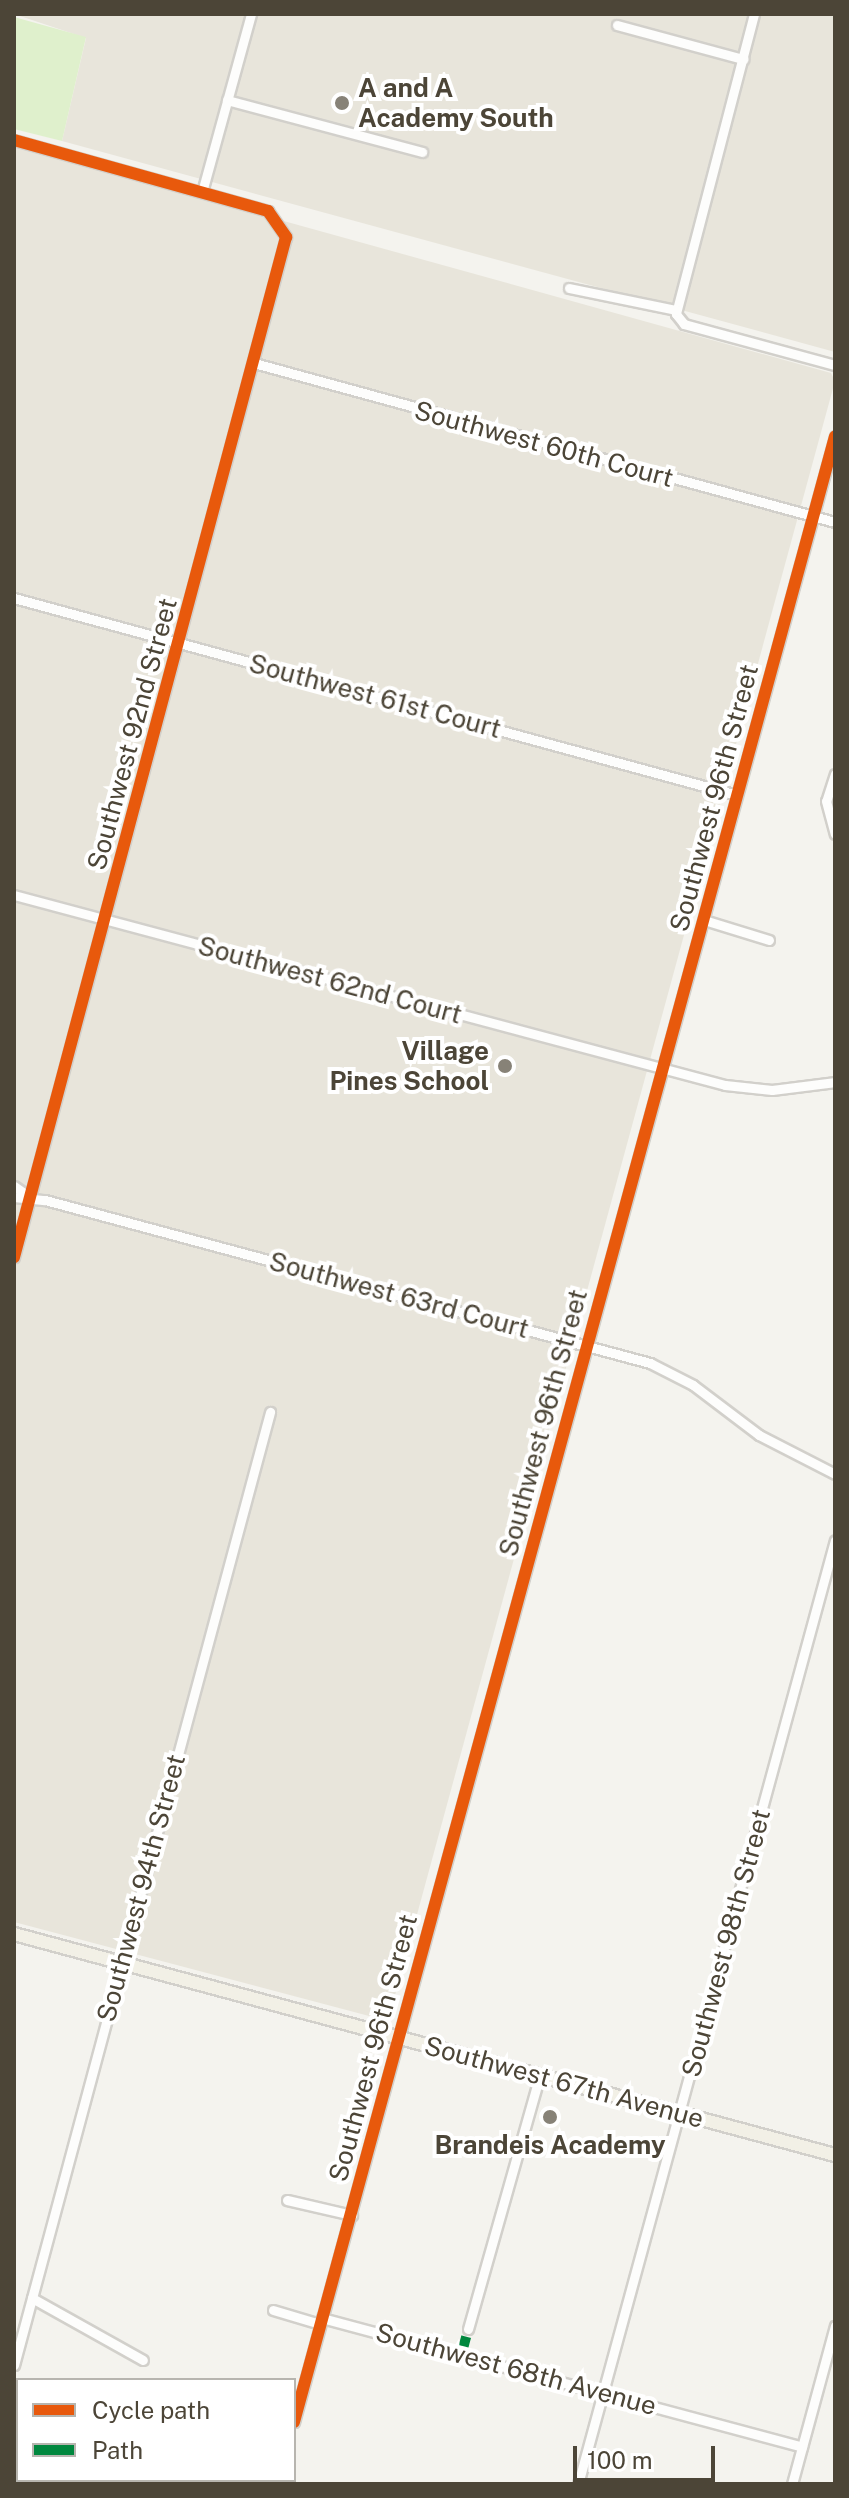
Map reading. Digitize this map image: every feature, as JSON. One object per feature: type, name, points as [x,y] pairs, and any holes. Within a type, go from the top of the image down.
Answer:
[{"type":"main road","name":"Southwest 67th Avenue","points":[[14,1934],[835,2155]]},
{"type":"street","points":[[14,140],[202,192],[251,14]]},
{"type":"street","points":[[676,314],[754,14]]},
{"type":"street","points":[[617,25],[743,59]]},
{"type":"street","points":[[227,100],[422,152]]},
{"type":"street","name":"Southwest 92nd Street","points":[[14,1257],[286,244],[281,222],[268,211],[202,192]]},
{"type":"street","points":[[569,288],[676,314],[684,324],[835,365]]},
{"type":"street","name":"Southwest 60th Court","points":[[254,363],[835,522]]},
{"type":"street","name":"Southwest 96th Street","points":[[296,2415],[835,436]]},
{"type":"street","name":"Southwest 61st Court","points":[[14,598],[737,795]]},
{"type":"street","points":[[835,774],[826,801],[835,834]]},
{"type":"street","name":"Southwest 62nd Court","points":[[14,895],[662,1069],[761,1090],[835,1082]]},
{"type":"street","points":[[704,920],[769,940]]},
{"type":"street","name":"Southwest 63rd Court","points":[[14,1186],[30,1197]]},
{"type":"street","name":"Southwest 63rd Court","points":[[14,1197],[30,1197],[670,1371],[759,1435],[835,1474]]},
{"type":"street","name":"Southwest 94th Street","points":[[14,2365],[270,1412]]},
{"type":"street","name":"Southwest 98th Street","points":[[578,2484],[835,1540]]},
{"type":"street","points":[[468,2329],[540,2075]]},
{"type":"street","points":[[287,2200],[352,2215]]},
{"type":"street","points":[[31,2302],[143,2360]]},
{"type":"street","name":"Southwest 68th Avenue","points":[[273,2310],[802,2447]]},
{"type":"street","points":[[792,2484],[835,2326]]},
{"type":"shaded area","points":[[14,14],[835,14],[835,352],[62,141],[86,38]]},
{"type":"shaded area","points":[[14,146],[831,373],[835,381],[388,2021],[14,1922]]},
{"type":"green space","points":[[14,17],[86,37],[62,141],[14,129]]},
{"type":"marked path","points":[[461,2356],[468,2329]]},
{"type":"cycle path","points":[[14,140],[268,211],[286,237],[14,1257]]},
{"type":"cycle path","points":[[296,2415],[835,436]]},
{"type":"place","name":"A and A Academy South","points":[[342,103]]},
{"type":"place","name":"Village Pines School","points":[[505,1066]]},
{"type":"place","name":"Brandeis Academy","points":[[550,2117]]}]
